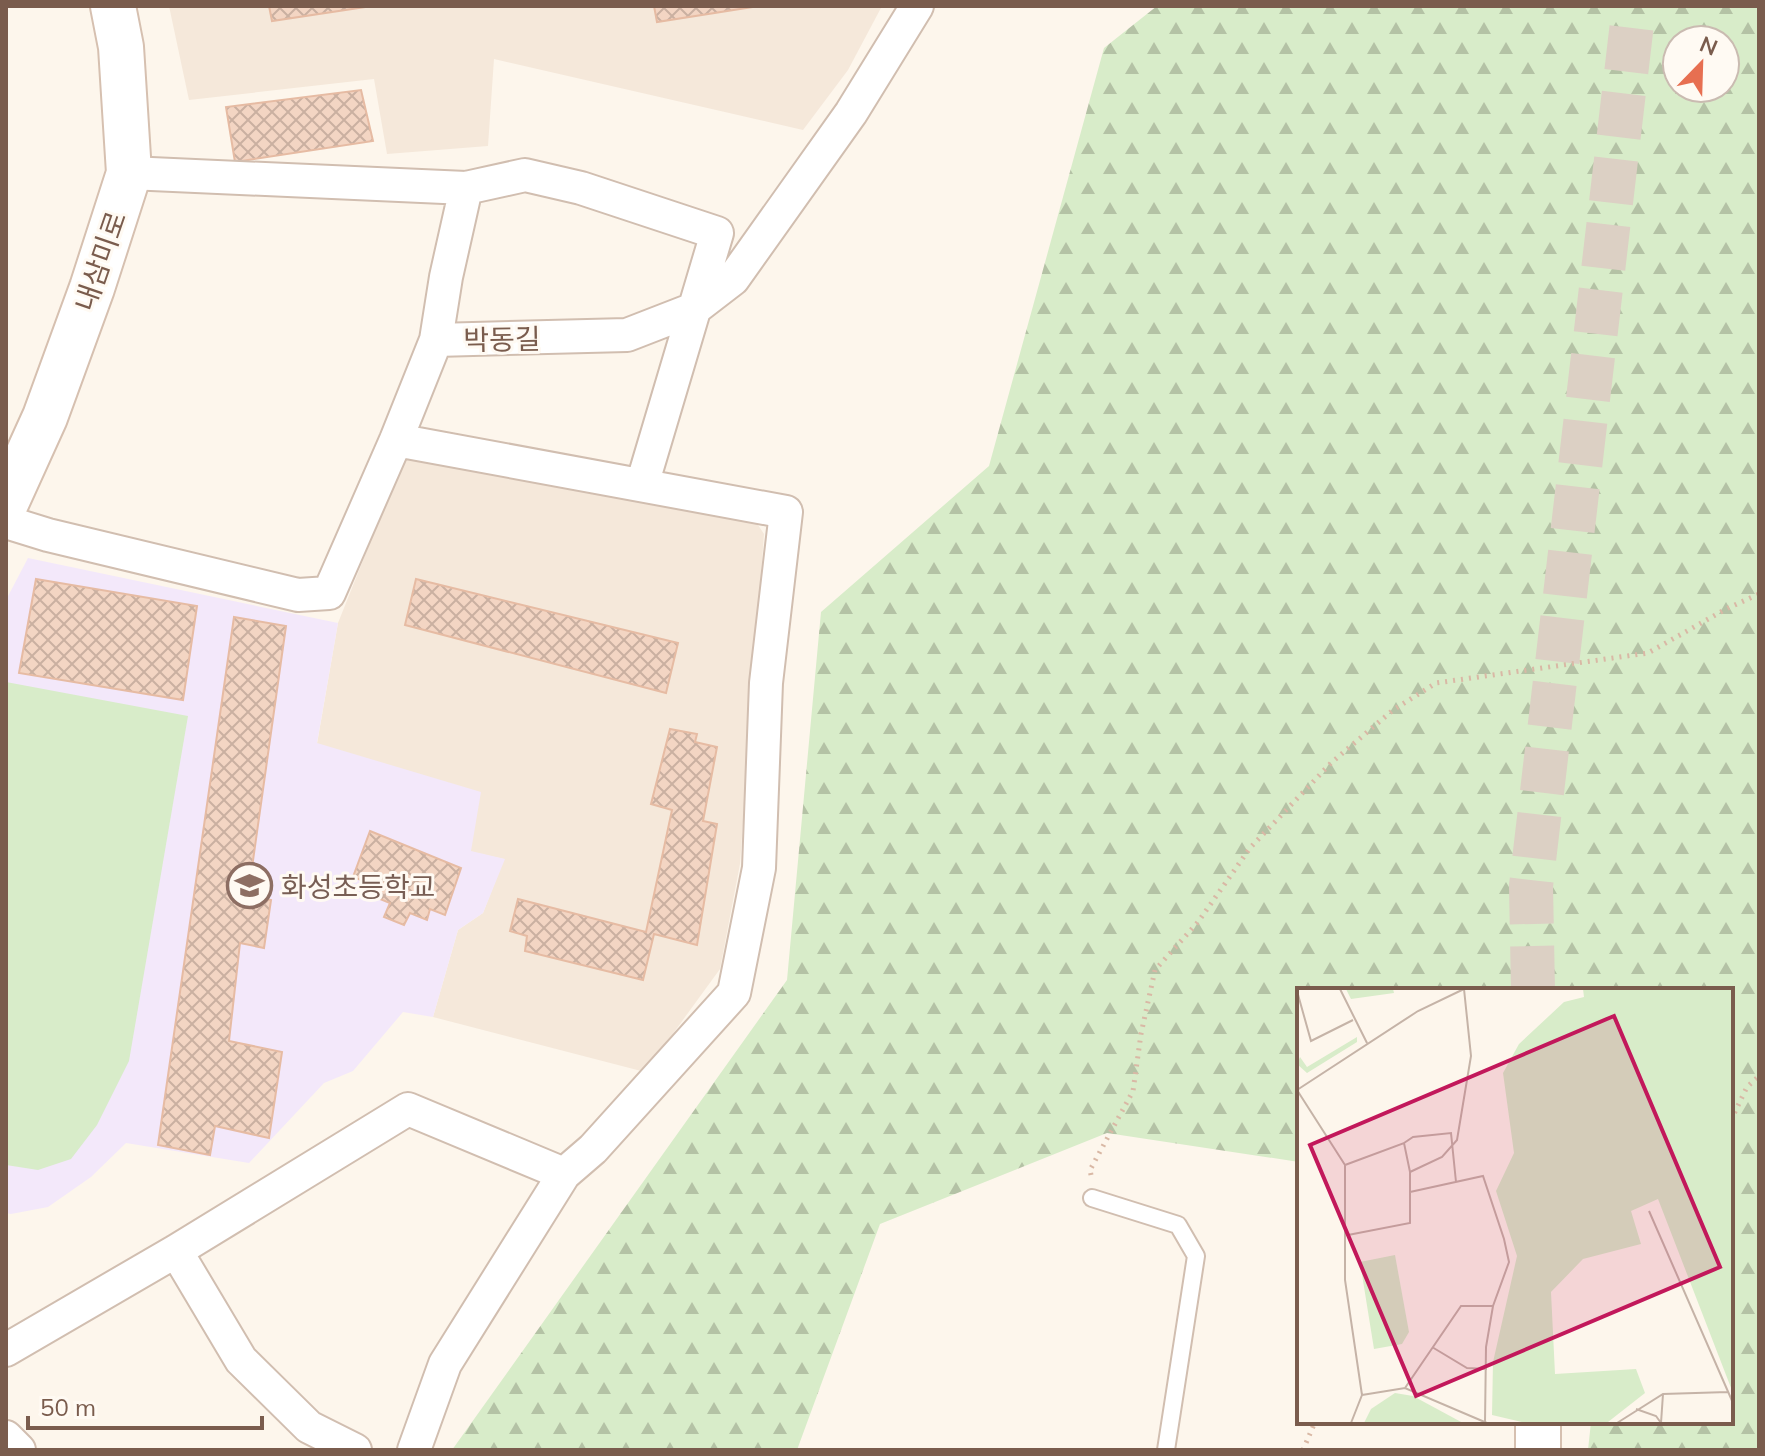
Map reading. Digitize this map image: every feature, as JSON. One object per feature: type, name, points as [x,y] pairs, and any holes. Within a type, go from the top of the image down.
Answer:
[{"type":"street","name":"내삼미로","points":[[6,503],[55,388],[92,288],[129,173],[121,47],[113,6]]},
{"type":"street","name":"박동길","points":[[6,522],[48,535],[298,595],[329,593],[436,340],[627,335],[694,309],[733,279],[851,113],[917,6]]},
{"type":"street","points":[[129,173],[466,188],[525,175],[581,188],[717,233],[642,485]]},
{"type":"street","points":[[436,340],[466,188]]},
{"type":"street","points":[[396,440],[786,512],[766,683],[759,868],[734,993],[593,1149],[564,1174],[445,1364],[414,1450]]},
{"type":"street","points":[[6,1350],[176,1251],[408,1109],[564,1174]]},
{"type":"street","points":[[176,1251],[241,1360],[309,1427],[355,1450]]},
{"type":"street","points":[[1538,1424],[1538,1450]]},
{"type":"street","points":[[6,1437],[19,1450]]},
{"type":"lane","points":[[1092,1198],[1178,1225],[1196,1256],[1166,1450]]},
{"type":"path","points":[[1092,1198],[1090,1170],[1133,1091],[1155,970],[1198,922],[1250,848],[1331,763],[1393,710],[1436,683],[1648,653],[1759,594]]},
{"type":"path","points":[[1733,1116],[1747,1087],[1759,1076]]},
{"type":"path","points":[[1303,1450],[1314,1424]]},
{"type":"shaded area","points":[[169,6],[882,6],[848,70],[803,130],[494,59],[488,146],[387,154],[374,79],[189,100]]},
{"type":"shaded area","points":[[404,458],[754,519],[764,534],[740,864],[720,969],[645,1072],[433,1017],[458,930],[483,913],[504,859],[471,852],[317,744],[338,623]]},
{"type":"shaded area","name":"화성초등학교","points":[[28,558],[338,623],[317,743],[481,792],[471,851],[505,859],[483,913],[458,930],[433,1017],[403,1012],[353,1071],[324,1083],[249,1163],[126,1143],[91,1177],[48,1207],[11,1214],[6,1213],[6,600]]},
{"type":"green space","points":[[1157,6],[1759,6],[1759,1450],[1588,1450],[1591,1424],[1733,1424],[1733,988],[1297,988],[1297,1162],[1107,1133],[880,1224],[797,1450],[452,1450],[787,980],[821,612],[989,466],[1104,48]]},
{"type":"green space","points":[[6,682],[188,716],[129,1061],[97,1125],[71,1159],[38,1170],[6,1165]]},
{"type":"building","points":[[269,6],[372,6],[272,21]]},
{"type":"building","points":[[654,6],[759,6],[657,22]]},
{"type":"building","points":[[361,90],[373,141],[235,162],[226,107]]},
{"type":"building","points":[[36,579],[197,606],[183,700],[19,673]]},
{"type":"building","points":[[416,579],[678,643],[666,693],[405,625]]},
{"type":"building","points":[[234,617],[286,626],[248,896],[271,900],[264,948],[240,943],[229,1041],[282,1052],[269,1138],[215,1126],[210,1155],[158,1145]]},
{"type":"building","points":[[670,729],[697,734],[695,742],[717,747],[703,821],[717,824],[697,945],[654,934],[643,980],[525,951],[527,936],[510,931],[518,899],[646,932],[672,810],[651,804]]},
{"type":"building","points":[[370,831],[461,868],[445,915],[430,909],[427,920],[410,913],[404,925],[384,917],[390,903],[375,897],[379,887],[353,877]]},
{"type":"tunnel","points":[[1533,988],[1531,886],[1634,6]]},
{"type":"place","name":"화성초등학교","points":[[250,886]]}]
